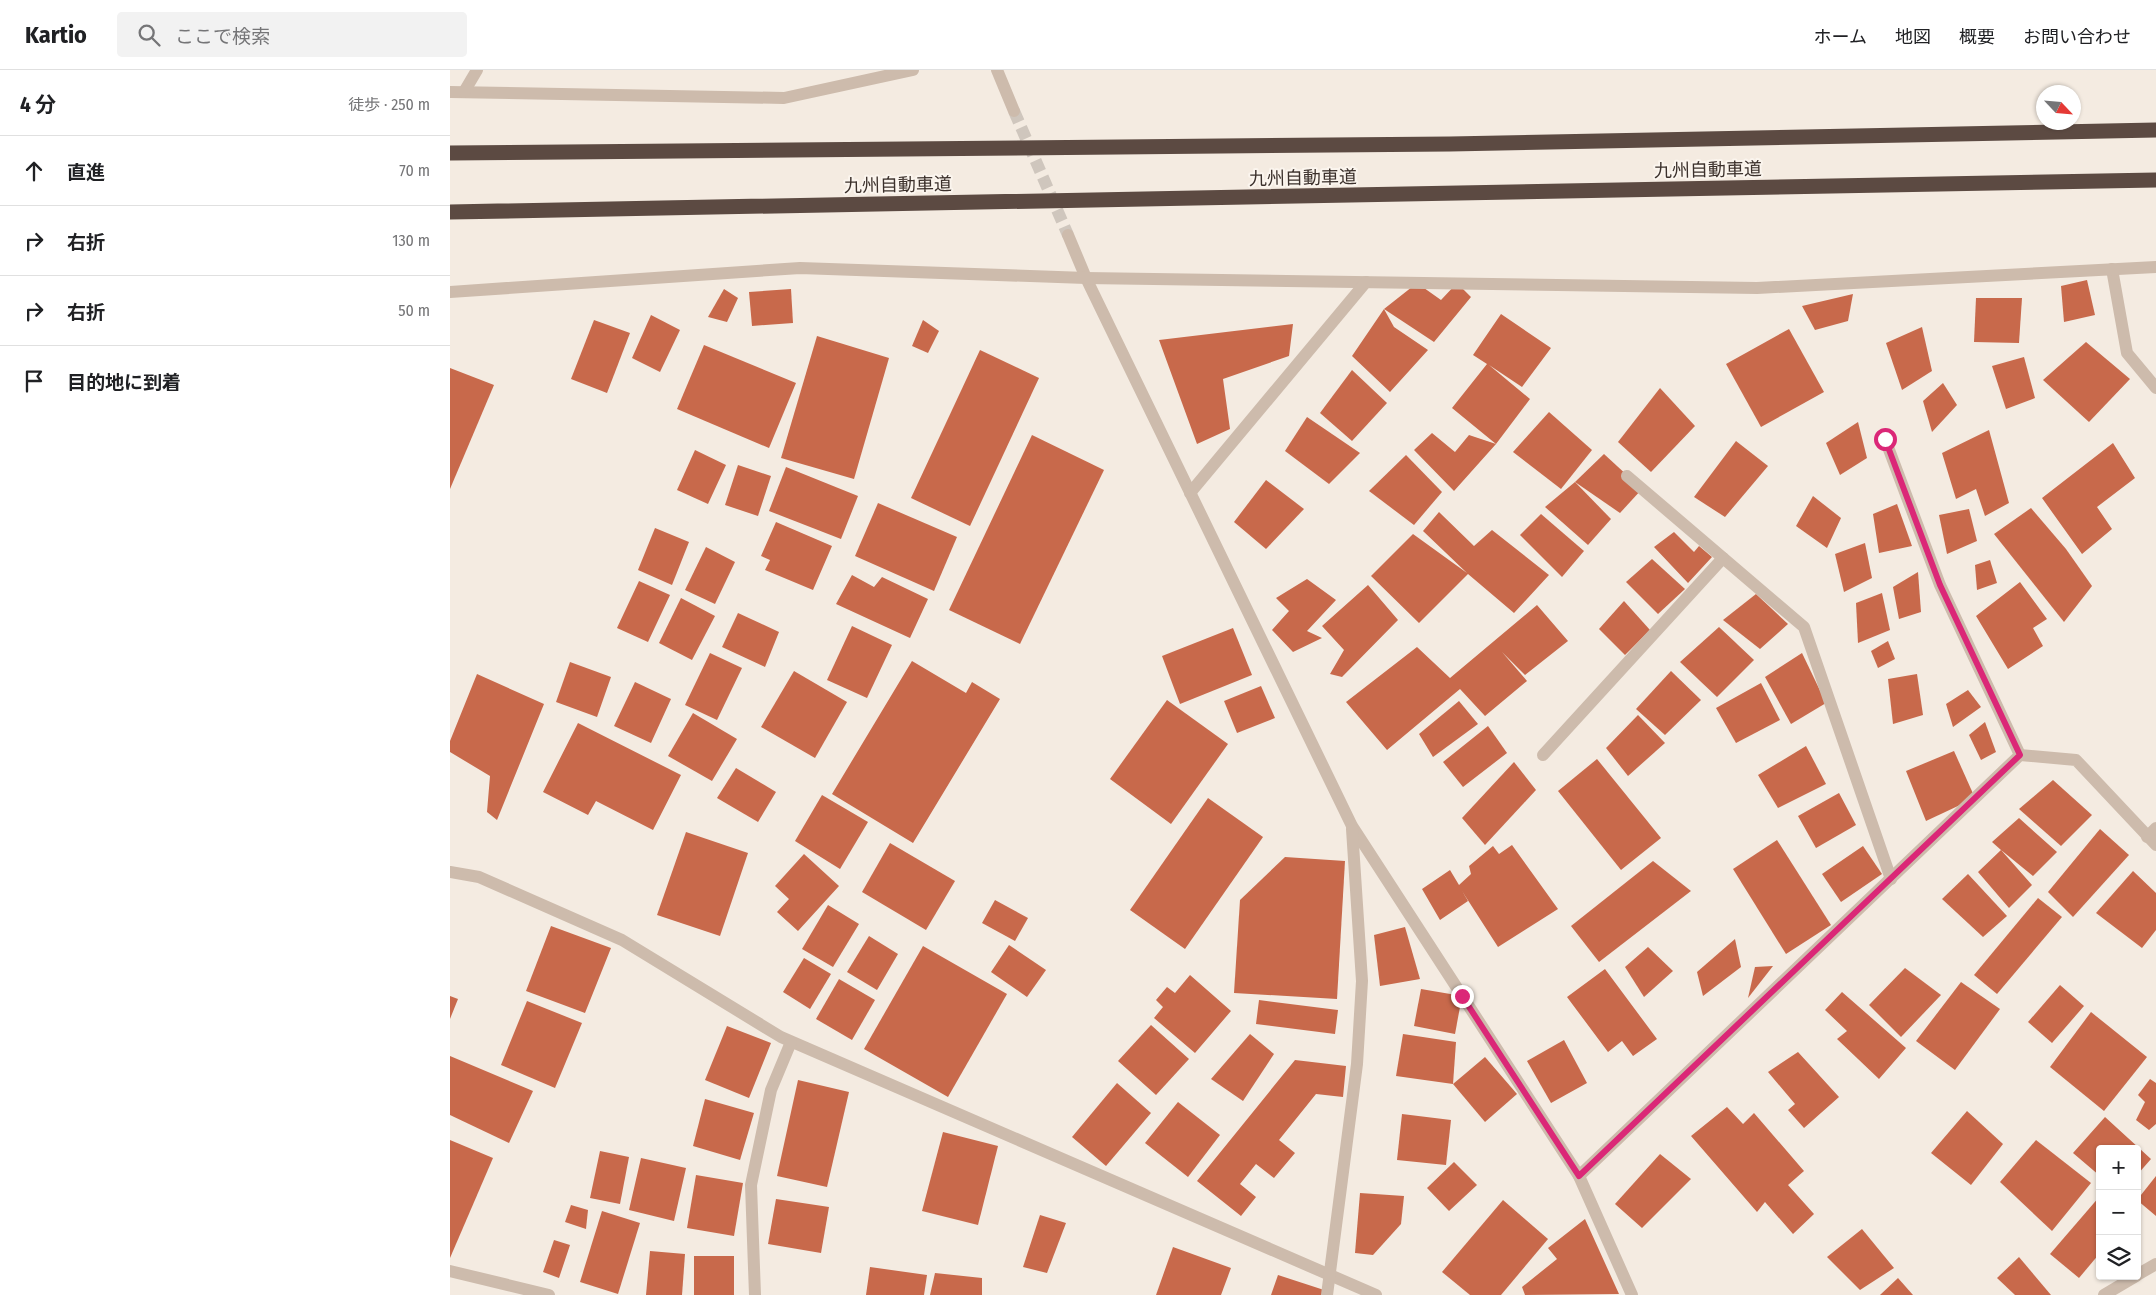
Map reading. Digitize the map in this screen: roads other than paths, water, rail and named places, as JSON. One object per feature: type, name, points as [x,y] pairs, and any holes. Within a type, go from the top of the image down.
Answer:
[{"type":"highway","name":"九州自動車道","points":[[450,153],[1460,144],[2156,129]]},
{"type":"highway","name":"九州自動車道","points":[[450,212],[2156,180]]},
{"type":"street","points":[[464,92],[477,70]]},
{"type":"street","points":[[450,92],[784,98],[913,70]]},
{"type":"street","points":[[997,70],[1014,111]]},
{"type":"street","points":[[1068,235],[1086,278],[1352,826],[1579,1176],[1632,1295]]},
{"type":"street","points":[[450,292],[800,268],[1086,278],[1757,288],[2156,267]]},
{"type":"street","points":[[2112,269],[2127,353],[2156,388]]},
{"type":"street","points":[[1190,493],[1366,282]]},
{"type":"street","points":[[1885,439],[1940,585],[2020,755]]},
{"type":"street","points":[[1627,476],[1804,627],[1891,878]]},
{"type":"street","points":[[1543,755],[1723,558]]},
{"type":"street","points":[[1579,1176],[2020,755],[2076,760],[2153,837]]},
{"type":"street","points":[[1327,1295],[1358,1064],[1362,981],[1352,826]]},
{"type":"street","points":[[450,872],[479,877],[622,940],[791,1042],[1376,1295]]},
{"type":"street","points":[[755,1295],[751,1184],[771,1090],[791,1042]]},
{"type":"street","points":[[2141,1273],[2156,1264]]},
{"type":"street","points":[[450,1271],[549,1295]]},
{"type":"street","points":[[2104,1295],[2129,1280]]},
{"type":"tunnel","points":[[1014,111],[1068,235]]}]
